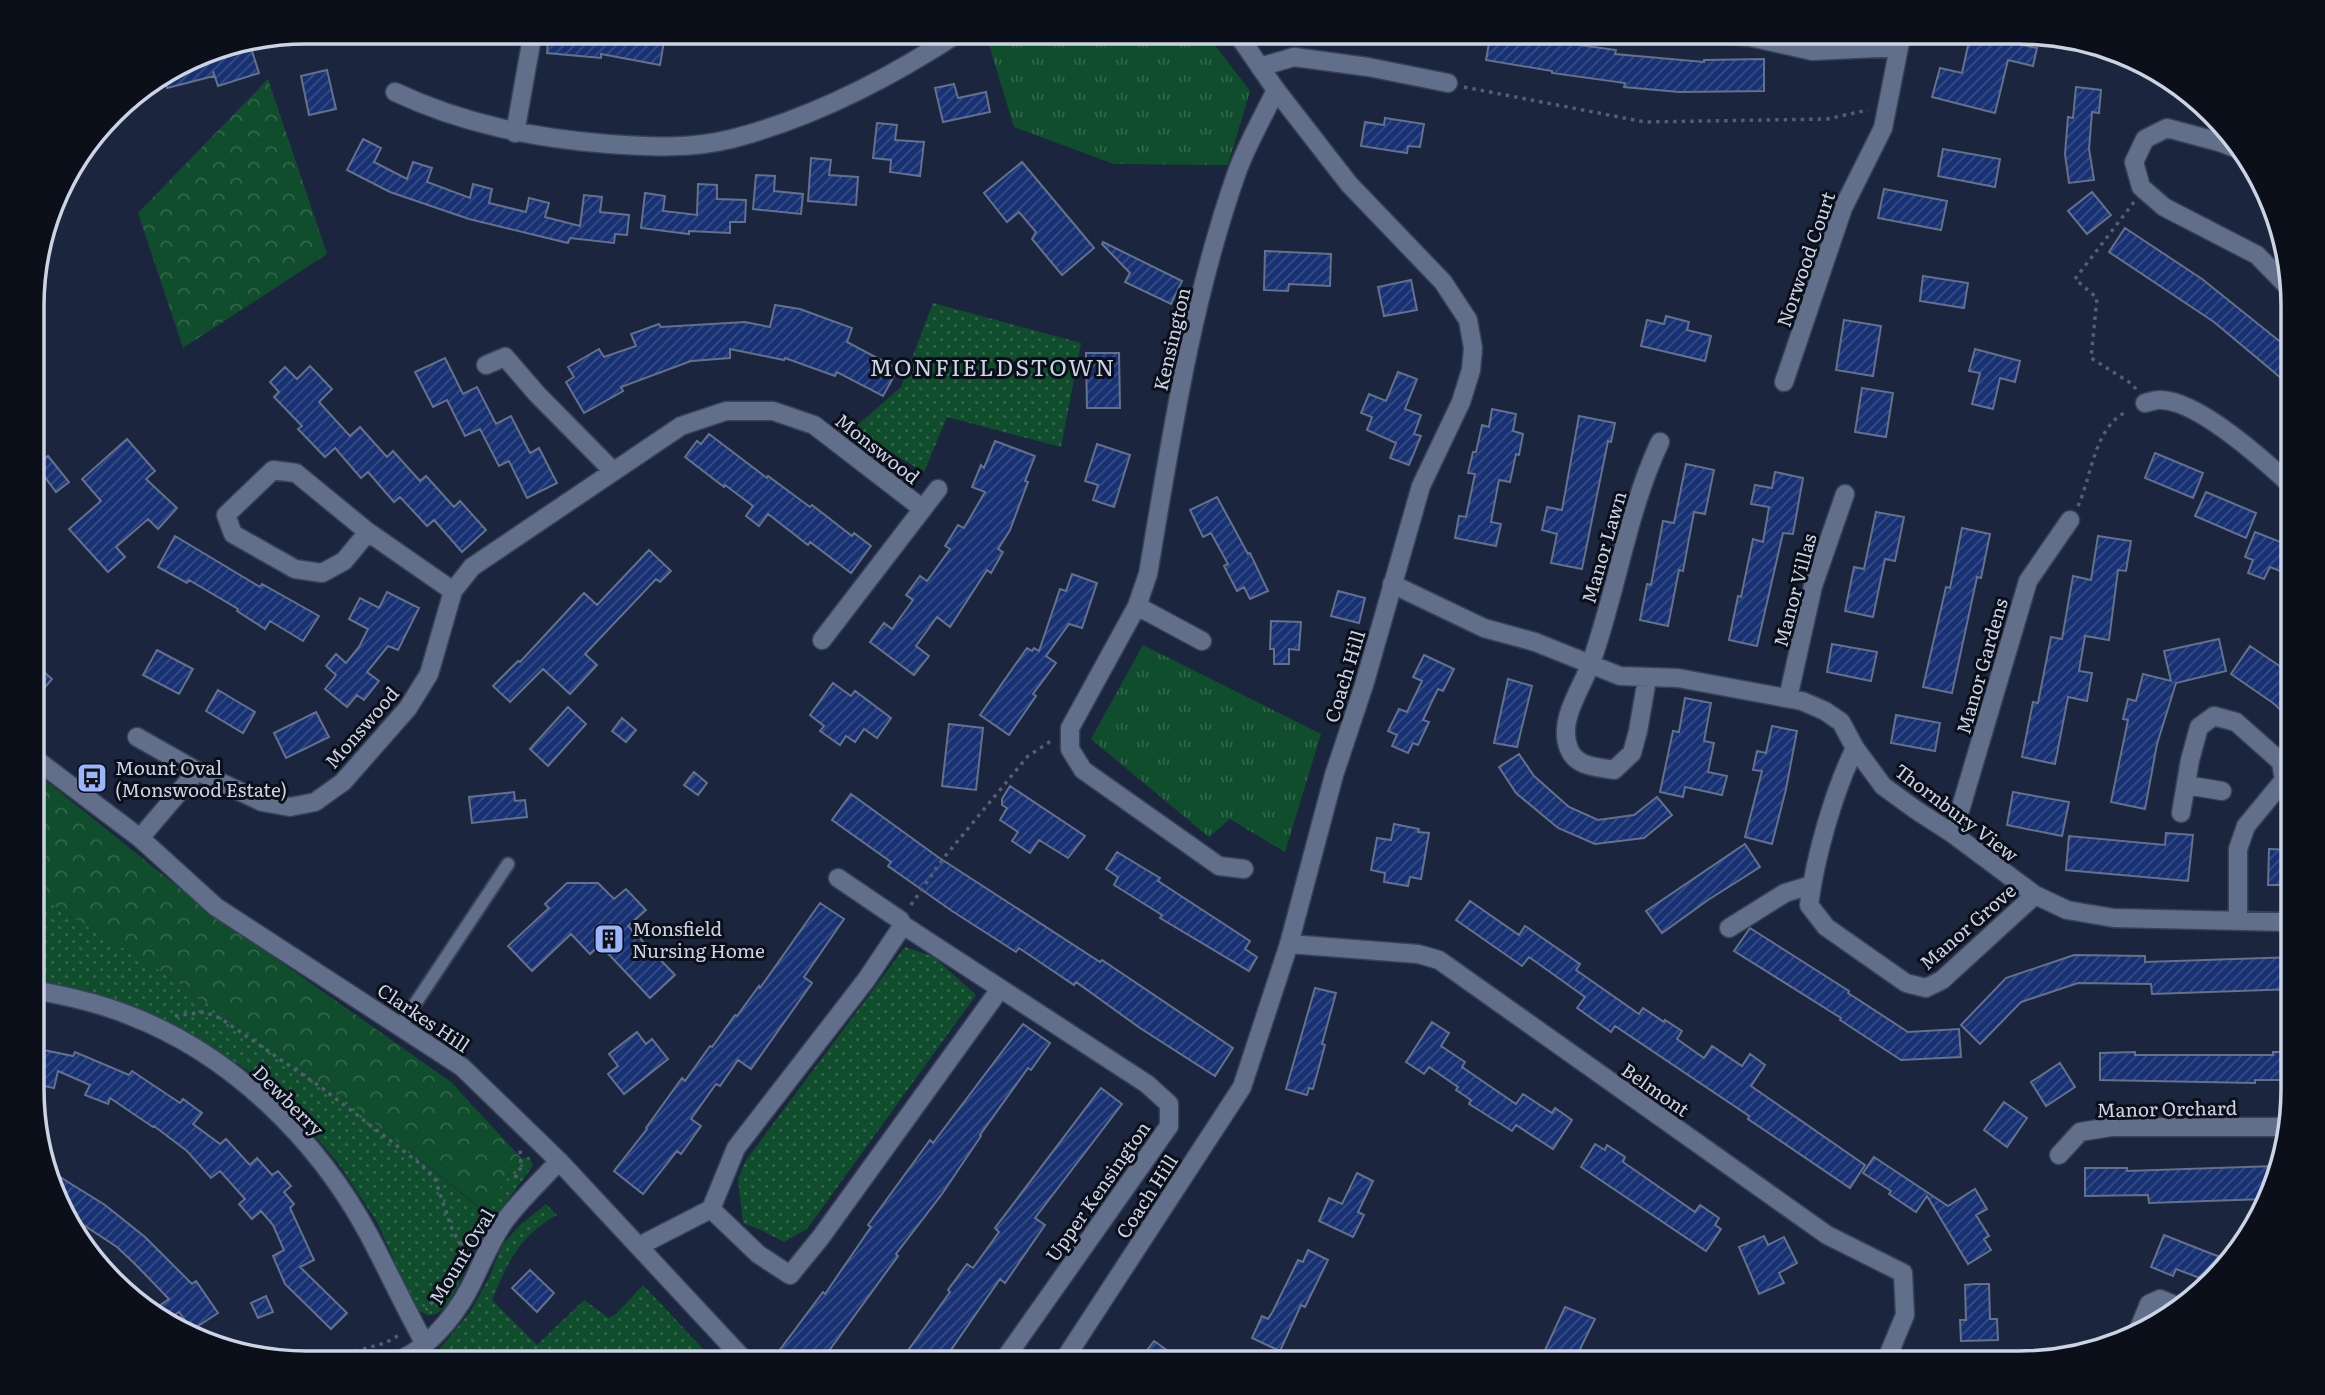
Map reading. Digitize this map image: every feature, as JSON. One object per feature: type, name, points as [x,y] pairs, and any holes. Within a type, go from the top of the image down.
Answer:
[{"type":"street","points":[[515,133],[531,44]]},
{"type":"street","points":[[395,92],[429,108],[515,133],[659,148],[729,139],[819,109],[890,75],[940,44]]},
{"type":"street","name":"Coach Hill","points":[[1070,1351],[1242,1087],[1289,944],[1334,775],[1366,680],[1421,486],[1461,402],[1471,370],[1473,348],[1468,320],[1443,282],[1349,184],[1276,90],[1244,44]]},
{"type":"street","points":[[1781,44],[1812,51],[1864,44]]},
{"type":"street","name":"Norwood Court","points":[[1784,382],[1843,208],[1883,128],[1900,44]]},
{"type":"street","points":[[1260,67],[1294,57],[1368,67],[1448,83]]},
{"type":"street","name":"Kensington","points":[[1070,728],[1137,606],[1148,574],[1188,350],[1218,231],[1240,164],[1276,90]]},
{"type":"street","points":[[2226,144],[2168,128],[2145,139],[2134,162],[2141,187],[2164,206],[2257,255],[2280,279]]},
{"type":"street","points":[[486,365],[505,357],[537,394],[613,471]]},
{"type":"street","points":[[2145,403],[2161,400],[2198,411],[2281,476]]},
{"type":"street","name":"Monswood","points":[[137,737],[197,771],[262,802],[290,807],[315,802],[344,782],[408,708],[429,674],[453,591],[472,567],[681,426],[726,411],[773,411],[814,425],[923,509]]},
{"type":"street","name":"Manor Lawn","points":[[1647,679],[1632,753],[1614,770],[1585,766],[1569,750],[1565,726],[1591,665],[1631,518],[1660,442]]},
{"type":"street","points":[[368,532],[344,561],[322,573],[295,569],[233,534],[226,515],[273,470],[296,474],[368,532],[453,591]]},
{"type":"street","name":"Monswood","points":[[822,640],[938,489]]},
{"type":"street","name":"Manor Villas","points":[[1788,698],[1814,586],[1845,494]]},
{"type":"street","name":"Manor Gardens","points":[[1953,834],[2028,581],[2070,520]]},
{"type":"street","name":"Thornbury View","points":[[1392,584],[1484,628],[1535,642],[1620,676],[1678,678],[1802,701],[1825,711],[1841,722],[1855,748],[1883,786],[2035,895],[2067,910],[2114,918],[2281,922]]},
{"type":"street","points":[[1137,606],[1202,641]]},
{"type":"street","points":[[2182,813],[2190,760],[2199,727],[2214,716],[2236,722],[2281,762]]},
{"type":"street","points":[[1070,728],[1070,749],[1083,769],[1219,866],[1244,869]]},
{"type":"street","name":"Manor Grove","points":[[1855,748],[1843,772],[1811,885],[1808,905],[1826,926],[1906,983],[1926,988],[1942,980],[2035,895]]},
{"type":"street","name":"Clarkes Hill","points":[[44,766],[140,838],[216,907],[462,1067],[559,1161],[736,1351]]},
{"type":"street","points":[[140,838],[197,771]]},
{"type":"street","points":[[2238,921],[2238,849],[2246,826],[2281,784]]},
{"type":"street","points":[[2186,785],[2222,792]]},
{"type":"street","name":"Upper Kensington","points":[[838,878],[1000,989],[1147,1084],[1169,1104],[1169,1126],[1010,1351]]},
{"type":"street","points":[[1729,928],[1785,893],[1811,885]]},
{"type":"street","points":[[639,1245],[711,1209],[736,1148],[866,980],[902,923]]},
{"type":"street","name":"Belmont","points":[[1289,944],[1418,954],[1439,960],[1827,1235],[1903,1273],[1905,1315],[1890,1351]]},
{"type":"street","points":[[711,1209],[758,1254],[790,1275],[821,1237],[1000,989]]},
{"type":"street","name":"Dewberry","points":[[44,992],[74,997],[132,1016],[186,1042],[249,1086],[293,1129],[337,1185],[368,1234],[425,1344]]},
{"type":"street","name":"Manor Orchard","points":[[2059,1155],[2080,1132],[2111,1128],[2278,1127]]},
{"type":"street","name":"Mount Oval","points":[[416,1351],[447,1321],[468,1290],[490,1243],[506,1219],[559,1161]]},
{"type":"street","points":[[2142,1321],[2148,1304],[2160,1299],[2170,1303]]},
{"type":"lane","points":[[401,1026],[508,864]]},
{"type":"path","points":[[1448,83],[1645,122],[1827,119],[1888,106]]},
{"type":"path","points":[[2070,520],[2080,503],[2101,441],[2117,416],[2145,403],[2132,384],[2091,358],[2097,298],[2075,279],[2136,198],[2141,187]]},
{"type":"path","points":[[902,923],[942,860],[1028,756],[1070,728]]},
{"type":"path","points":[[157,1028],[164,1019],[188,1012],[204,1012],[220,1018],[322,1088],[419,1163],[435,1179],[452,1229],[461,1245]]},
{"type":"path","points":[[508,1188],[521,1167],[521,1152],[516,1144]]},
{"type":"path","points":[[357,1351],[385,1343],[414,1325],[443,1289],[454,1269],[461,1245],[485,1216]]},
{"type":"green space","points":[[989,44],[1214,44],[1250,91],[1228,165],[1114,164],[1014,127]]},
{"type":"green space","points":[[268,79],[327,254],[183,348],[138,213]]},
{"type":"green space","points":[[933,303],[1081,343],[1061,447],[947,417],[924,472],[852,430],[901,387]]},
{"type":"green space","points":[[1143,645],[1321,734],[1285,852],[1230,819],[1209,837],[1091,739]]},
{"type":"green space","points":[[44,779],[203,907],[451,1082],[522,1159],[483,1210],[357,1109],[166,974],[44,900]]},
{"type":"green space","points":[[44,900],[166,974],[357,1109],[482,1210],[522,1159],[529,1156],[533,1166],[482,1234],[446,1307],[436,1314],[428,1315],[419,1311],[412,1300],[377,1222],[338,1163],[278,1093],[176,1025],[134,1006],[78,989],[44,983]]},
{"type":"green space","points":[[905,947],[934,957],[976,995],[807,1229],[784,1242],[743,1223],[738,1179],[746,1160]]},
{"type":"green space","points":[[546,1204],[557,1215],[533,1232],[516,1251],[492,1300],[537,1345],[584,1300],[609,1318],[643,1285],[705,1351],[438,1351],[470,1312],[489,1278],[502,1245],[520,1225]]},
{"type":"building","points":[[548,44],[664,44],[660,65],[601,54],[601,58],[547,53]]},
{"type":"building","points":[[1489,44],[1572,44],[1616,50],[1615,54],[1704,62],[1764,59],[1764,91],[1679,92],[1624,87],[1625,83],[1486,60]]},
{"type":"building","points":[[1968,44],[2018,44],[2037,48],[2033,66],[2008,60],[1995,113],[1932,97],[1940,68],[1962,73]]},
{"type":"building","points":[[252,50],[259,73],[218,86],[213,71],[214,76],[167,88],[166,84],[174,79],[214,61]]},
{"type":"building","points":[[327,70],[336,109],[309,115],[301,76]]},
{"type":"building","points":[[954,84],[958,98],[986,92],[990,112],[943,122],[935,88]]},
{"type":"building","points":[[2076,87],[2101,90],[2099,113],[2092,112],[2089,149],[2094,180],[2069,183],[2065,154],[2068,117],[2073,118]]},
{"type":"building","points":[[1385,118],[1424,124],[1420,147],[1408,146],[1407,153],[1361,146],[1365,122],[1384,125]]},
{"type":"building","points":[[877,123],[897,125],[895,140],[924,142],[920,176],[890,172],[891,160],[873,158]]},
{"type":"building","points":[[363,139],[381,148],[374,162],[407,179],[413,162],[432,168],[427,182],[470,198],[473,184],[492,189],[489,203],[526,212],[529,198],[549,203],[545,217],[580,226],[584,195],[602,197],[600,212],[629,215],[627,235],[615,234],[614,243],[570,238],[568,243],[469,219],[390,192],[347,170]]},
{"type":"building","points":[[1943,149],[2000,159],[1995,187],[1938,176]]},
{"type":"building","points":[[811,158],[831,160],[829,175],[858,177],[856,205],[808,201]]},
{"type":"building","points":[[1022,162],[1094,248],[1062,275],[1032,239],[1036,232],[1019,212],[1007,222],[984,193]]},
{"type":"building","points":[[756,175],[775,176],[774,191],[803,194],[801,214],[753,209]]},
{"type":"building","points":[[698,184],[717,185],[717,199],[746,200],[745,222],[730,222],[730,233],[689,231],[689,234],[641,228],[645,193],[665,196],[663,211],[697,215]]},
{"type":"building","points":[[1884,189],[1947,201],[1941,230],[1878,218]]},
{"type":"building","points":[[2092,192],[2111,215],[2087,234],[2068,211]]},
{"type":"building","points":[[2125,228],[2202,279],[2281,342],[2281,378],[2214,322],[2109,252]]},
{"type":"building","points":[[1103,242],[1182,281],[1171,304],[1125,282],[1130,273]]},
{"type":"building","points":[[1265,251],[1331,254],[1330,286],[1289,284],[1288,291],[1264,290]]},
{"type":"building","points":[[1923,276],[1968,283],[1964,308],[1920,301]]},
{"type":"building","points":[[1411,280],[1417,310],[1384,316],[1378,287]]},
{"type":"building","points":[[775,305],[800,309],[852,328],[847,342],[898,369],[883,396],[837,372],[835,376],[785,358],[784,360],[730,349],[730,358],[691,361],[621,387],[623,391],[584,413],[566,382],[574,377],[568,367],[599,349],[604,357],[636,346],[631,334],[659,324],[661,327],[745,322],[770,327]]},
{"type":"building","points":[[1666,316],[1689,322],[1687,330],[1711,336],[1705,361],[1641,346],[1647,320],[1664,324]]},
{"type":"building","points":[[1844,320],[1881,326],[1873,376],[1836,370]]},
{"type":"building","points":[[1975,349],[2020,361],[2015,382],[2000,378],[1993,409],[1972,404],[1980,373],[1969,371]]},
{"type":"building","points":[[1086,353],[1119,353],[1120,408],[1087,408]]},
{"type":"building","points":[[445,358],[463,394],[477,387],[496,424],[511,416],[530,453],[539,448],[557,483],[527,498],[509,461],[499,466],[480,429],[465,436],[447,400],[433,407],[415,372]]},
{"type":"building","points":[[310,366],[332,389],[319,402],[350,436],[360,427],[387,457],[393,451],[420,481],[426,476],[454,507],[460,501],[486,530],[462,552],[434,520],[427,526],[400,497],[394,502],[368,472],[361,478],[335,448],[325,457],[298,429],[302,426],[274,397],[279,392],[270,382],[285,367],[297,379]]},
{"type":"building","points":[[1398,372],[1417,379],[1405,409],[1421,415],[1414,434],[1421,436],[1409,465],[1390,458],[1396,443],[1367,430],[1372,417],[1361,413],[1369,394],[1386,401]]},
{"type":"building","points":[[1862,388],[1893,393],[1886,437],[1855,432]]},
{"type":"building","points":[[1492,409],[1516,414],[1513,431],[1523,434],[1510,482],[1499,480],[1491,522],[1501,524],[1496,546],[1455,538],[1459,516],[1466,517],[1475,474],[1468,473],[1473,452],[1476,452],[1482,425],[1489,427]]},
{"type":"building","points":[[1579,416],[1615,423],[1611,442],[1608,441],[1582,569],[1551,563],[1557,534],[1542,530],[1547,507],[1562,510]]},
{"type":"building","points":[[709,434],[767,478],[768,476],[852,536],[854,533],[871,546],[851,573],[768,514],[759,526],[746,516],[753,506],[685,457],[697,441],[701,444]]},
{"type":"building","points":[[127,439],[155,471],[146,479],[177,508],[158,529],[148,519],[116,547],[125,557],[108,572],[69,529],[101,501],[82,479]]},
{"type":"building","points":[[995,441],[1035,456],[1025,481],[1028,482],[1010,530],[998,549],[1003,552],[991,573],[987,570],[950,627],[937,617],[916,646],[929,656],[914,675],[870,642],[884,623],[892,629],[913,600],[906,595],[920,576],[927,581],[950,549],[945,546],[958,525],[964,528],[985,492],[972,487],[981,465],[984,468]]},
{"type":"building","points":[[1097,444],[1130,455],[1114,507],[1093,500],[1098,485],[1085,481]]},
{"type":"building","points":[[2155,453],[2203,473],[2193,498],[2145,478]]},
{"type":"building","points":[[48,456],[69,482],[56,492],[44,476],[44,459]]},
{"type":"building","points":[[1686,464],[1714,470],[1705,514],[1694,512],[1683,571],[1679,570],[1668,626],[1640,620],[1647,584],[1651,585],[1663,521],[1674,523]]},
{"type":"building","points":[[1775,472],[1803,478],[1793,534],[1783,533],[1757,646],[1729,640],[1753,539],[1763,542],[1769,507],[1751,504],[1755,485],[1772,488]]},
{"type":"building","points":[[2206,492],[2256,513],[2246,538],[2195,516]]},
{"type":"building","points":[[1217,497],[1248,554],[1250,553],[1268,591],[1250,599],[1244,587],[1237,591],[1224,566],[1228,564],[1211,533],[1203,537],[1190,510]]},
{"type":"building","points":[[1876,512],[1904,517],[1895,561],[1885,559],[1873,617],[1845,611],[1854,567],[1864,569]]},
{"type":"building","points":[[1962,528],[1990,534],[1981,578],[1977,577],[1952,693],[1923,687],[1946,587],[1950,588]]},
{"type":"building","points":[[2255,532],[2281,542],[2281,571],[2270,567],[2264,579],[2248,573],[2253,560],[2245,557]]},
{"type":"building","points":[[175,536],[260,587],[262,584],[319,616],[303,641],[270,621],[265,629],[237,611],[238,609],[189,580],[187,583],[158,567]]},
{"type":"building","points":[[2098,536],[2131,541],[2126,571],[2118,570],[2109,640],[2085,636],[2079,671],[2092,673],[2087,701],[2068,697],[2055,764],[2022,757],[2033,702],[2038,703],[2051,637],[2062,639],[2073,576],[2091,580]]},
{"type":"building","points":[[649,550],[671,571],[660,582],[656,579],[585,654],[597,665],[570,694],[543,669],[510,702],[493,686],[520,662],[584,593],[597,605]]},
{"type":"building","points":[[1072,574],[1097,583],[1082,628],[1069,624],[1046,656],[1056,663],[1033,694],[1036,696],[1009,735],[980,715],[1027,648],[1039,651],[1060,589],[1066,591]]},
{"type":"building","points":[[1338,591],[1365,598],[1359,623],[1331,616]]},
{"type":"building","points":[[387,592],[419,608],[398,650],[388,646],[367,672],[379,681],[364,700],[357,695],[347,707],[325,689],[336,675],[326,666],[336,654],[346,663],[359,647],[368,629],[349,619],[360,598],[379,608]]},
{"type":"building","points":[[1271,621],[1301,622],[1299,650],[1289,649],[1289,664],[1274,664],[1274,649],[1270,649]]},
{"type":"building","points":[[2219,639],[2226,671],[2176,683],[2157,744],[2145,809],[2111,802],[2128,720],[2123,719],[2128,699],[2136,701],[2143,674],[2171,681],[2164,651]]},
{"type":"building","points":[[1832,644],[1877,652],[1871,681],[1827,672]]},
{"type":"building","points":[[2250,646],[2281,667],[2281,710],[2273,703],[2231,674]]},
{"type":"building","points":[[157,650],[193,669],[179,694],[143,675]]},
{"type":"building","points":[[1424,655],[1454,669],[1443,691],[1438,689],[1423,720],[1429,722],[1418,745],[1413,743],[1408,753],[1392,746],[1397,735],[1388,731],[1399,709],[1407,712],[1422,681],[1413,677]]},
{"type":"building","points":[[44,672],[52,679],[44,688]]},
{"type":"building","points":[[1508,679],[1532,686],[1517,747],[1494,743]]},
{"type":"building","points":[[833,683],[851,696],[855,691],[891,718],[877,738],[864,729],[855,742],[846,736],[840,745],[820,731],[824,726],[810,715]]},
{"type":"building","points":[[218,690],[255,712],[243,733],[206,711]]},
{"type":"building","points":[[1685,698],[1711,703],[1704,741],[1714,743],[1708,772],[1727,776],[1722,795],[1685,787],[1683,797],[1660,792],[1673,731],[1679,732]]},
{"type":"building","points":[[568,707],[586,724],[548,766],[530,749]]},
{"type":"building","points":[[316,712],[329,737],[286,758],[274,733]]},
{"type":"building","points":[[1896,715],[1940,723],[1935,751],[1891,743]]},
{"type":"building","points":[[622,718],[636,730],[626,742],[612,731]]},
{"type":"building","points":[[949,724],[983,728],[976,790],[942,786]]},
{"type":"building","points":[[1772,726],[1797,731],[1772,844],[1745,837],[1762,771],[1753,770],[1757,751],[1766,753]]},
{"type":"building","points":[[1519,754],[1534,776],[1569,807],[1598,820],[1634,815],[1657,797],[1672,815],[1644,838],[1595,844],[1558,828],[1516,793],[1499,767]]},
{"type":"building","points":[[694,772],[707,783],[698,795],[684,785]]},
{"type":"building","points":[[1010,786],[1085,836],[1068,858],[1039,840],[1030,853],[1012,841],[1018,832],[1000,820],[1007,808],[1002,805],[1002,799]]},
{"type":"building","points":[[514,792],[515,801],[525,800],[527,817],[472,823],[469,797]]},
{"type":"building","points":[[2013,792],[2069,802],[2062,836],[2007,825]]},
{"type":"building","points":[[851,794],[938,857],[1100,962],[1102,960],[1233,1048],[1215,1076],[1140,1028],[1076,982],[1074,985],[1019,948],[1016,952],[888,866],[891,862],[832,820]]},
{"type":"building","points":[[1394,824],[1429,833],[1421,879],[1410,877],[1408,886],[1384,882],[1385,873],[1371,870],[1377,838],[1391,840]]},
{"type":"building","points":[[2166,833],[2193,835],[2188,881],[2066,870],[2069,836],[2165,845]]},
{"type":"building","points":[[1745,844],[1760,867],[1662,933],[1646,911]]},
{"type":"building","points":[[2269,849],[2281,850],[2281,885],[2268,885]]},
{"type":"building","points":[[1117,852],[1160,878],[1158,881],[1250,941],[1245,949],[1257,957],[1249,971],[1160,918],[1162,915],[1114,885],[1118,877],[1106,869]]},
{"type":"building","name":"Monsfield Nursing Home","points":[[567,883],[598,883],[614,899],[626,889],[646,910],[628,926],[675,975],[650,998],[600,945],[590,954],[571,934],[532,971],[508,946],[549,908],[545,904]]},
{"type":"building","points":[[1470,901],[1519,935],[1525,926],[1580,964],[1576,970],[1639,1014],[1643,1008],[1682,1031],[1677,1039],[1704,1058],[1712,1046],[1742,1066],[1750,1054],[1765,1065],[1751,1086],[1865,1165],[1850,1188],[1615,1026],[1611,1032],[1577,1008],[1585,997],[1529,957],[1522,966],[1456,920]]},
{"type":"building","points":[[820,903],[844,919],[804,977],[812,983],[751,1069],[738,1060],[720,1086],[716,1084],[691,1119],[701,1126],[681,1154],[677,1151],[643,1194],[614,1171],[682,1078],[685,1081],[735,1015],[737,1016],[759,986],[760,988]]},
{"type":"building","points":[[1750,928],[1908,1032],[1959,1029],[1961,1057],[1901,1060],[1840,1020],[1841,1018],[1734,951]]},
{"type":"building","points":[[2074,955],[2145,956],[2145,962],[2281,957],[2281,989],[2152,994],[2151,984],[2078,983],[2021,1002],[1980,1044],[1961,1025],[2006,978]]},
{"type":"building","points":[[1315,988],[1336,993],[1313,1089],[1309,1088],[1307,1095],[1286,1089]]},
{"type":"building","points":[[1432,1022],[1449,1033],[1441,1046],[1465,1062],[1462,1067],[1516,1104],[1523,1094],[1552,1113],[1555,1108],[1572,1120],[1553,1149],[1516,1125],[1512,1131],[1469,1104],[1471,1100],[1456,1090],[1458,1087],[1429,1067],[1424,1074],[1406,1062]]},
{"type":"building","points":[[1023,1024],[1050,1043],[1031,1070],[1028,1068],[942,1194],[896,1254],[898,1256],[829,1351],[779,1351],[823,1292],[825,1294],[871,1227],[868,1225],[930,1140],[933,1143]]},
{"type":"building","points":[[637,1032],[646,1044],[652,1039],[668,1059],[624,1094],[608,1074],[618,1066],[609,1054]]},
{"type":"building","points":[[44,1050],[73,1056],[75,1052],[129,1075],[132,1071],[180,1103],[183,1099],[202,1113],[193,1124],[220,1144],[226,1139],[250,1165],[257,1158],[272,1175],[278,1171],[291,1186],[284,1192],[294,1204],[290,1208],[314,1260],[300,1267],[347,1313],[331,1329],[285,1284],[273,1256],[284,1250],[273,1225],[261,1211],[252,1219],[239,1204],[245,1199],[220,1171],[211,1178],[187,1151],[154,1126],[110,1098],[108,1104],[85,1095],[90,1085],[58,1071],[54,1088],[44,1086]]},
{"type":"building","points":[[2273,1052],[2281,1052],[2281,1080],[2255,1080],[2255,1083],[2100,1080],[2100,1053],[2273,1055]]},
{"type":"building","points":[[2060,1063],[2075,1087],[2046,1106],[2031,1082]]},
{"type":"building","points":[[1101,1088],[1122,1104],[1035,1218],[1045,1225],[1005,1283],[1000,1279],[950,1351],[908,1351],[967,1264],[973,1268],[999,1232],[995,1228]]},
{"type":"building","points":[[2004,1102],[2027,1118],[2007,1147],[1984,1130]]},
{"type":"building","points":[[1595,1144],[1605,1150],[1607,1145],[1625,1157],[1623,1162],[1695,1212],[1700,1205],[1719,1218],[1715,1225],[1721,1229],[1706,1251],[1581,1167]]},
{"type":"building","points":[[1874,1157],[1948,1206],[1975,1189],[1987,1209],[1976,1215],[1989,1236],[1984,1239],[1991,1250],[1968,1264],[1927,1196],[1916,1212],[1863,1173]]},
{"type":"building","points":[[2269,1166],[2257,1199],[2149,1203],[2148,1195],[2085,1196],[2085,1168],[2127,1168],[2127,1171]]},
{"type":"building","points":[[1357,1173],[1373,1181],[1358,1212],[1364,1215],[1353,1237],[1319,1221],[1329,1198],[1342,1204]]},
{"type":"building","points":[[59,1176],[105,1205],[145,1237],[192,1284],[196,1281],[218,1313],[197,1327],[186,1322],[179,1312],[173,1316],[160,1307],[169,1299],[117,1247],[81,1223]]},
{"type":"building","points":[[2164,1235],[2220,1257],[2201,1278],[2176,1269],[2173,1276],[2151,1267]]},
{"type":"building","points":[[1764,1236],[1768,1245],[1784,1237],[1797,1263],[1779,1273],[1784,1283],[1759,1294],[1739,1247]]},
{"type":"building","points":[[1308,1250],[1328,1260],[1305,1307],[1301,1305],[1280,1351],[1252,1338],[1262,1316],[1268,1319],[1298,1260],[1303,1262]]},
{"type":"building","points":[[530,1270],[554,1293],[537,1312],[512,1288]]},
{"type":"building","points":[[1989,1284],[1990,1319],[1997,1319],[1998,1340],[1961,1341],[1960,1320],[1966,1320],[1965,1285]]},
{"type":"building","points":[[266,1296],[273,1312],[258,1318],[251,1303]]},
{"type":"building","points":[[1565,1307],[1595,1319],[1579,1351],[1545,1351]]},
{"type":"building","points":[[1154,1341],[1168,1351],[1146,1351]]},
{"type":"place","name":"Mount Oval (Monswood Estate)","points":[[92,778]]},
{"type":"place","name":"Monsfield Nursing Home","points":[[609,939]]},
{"type":"district","name":"MONFIELDSTOWN","points":[[993,366]]}]
